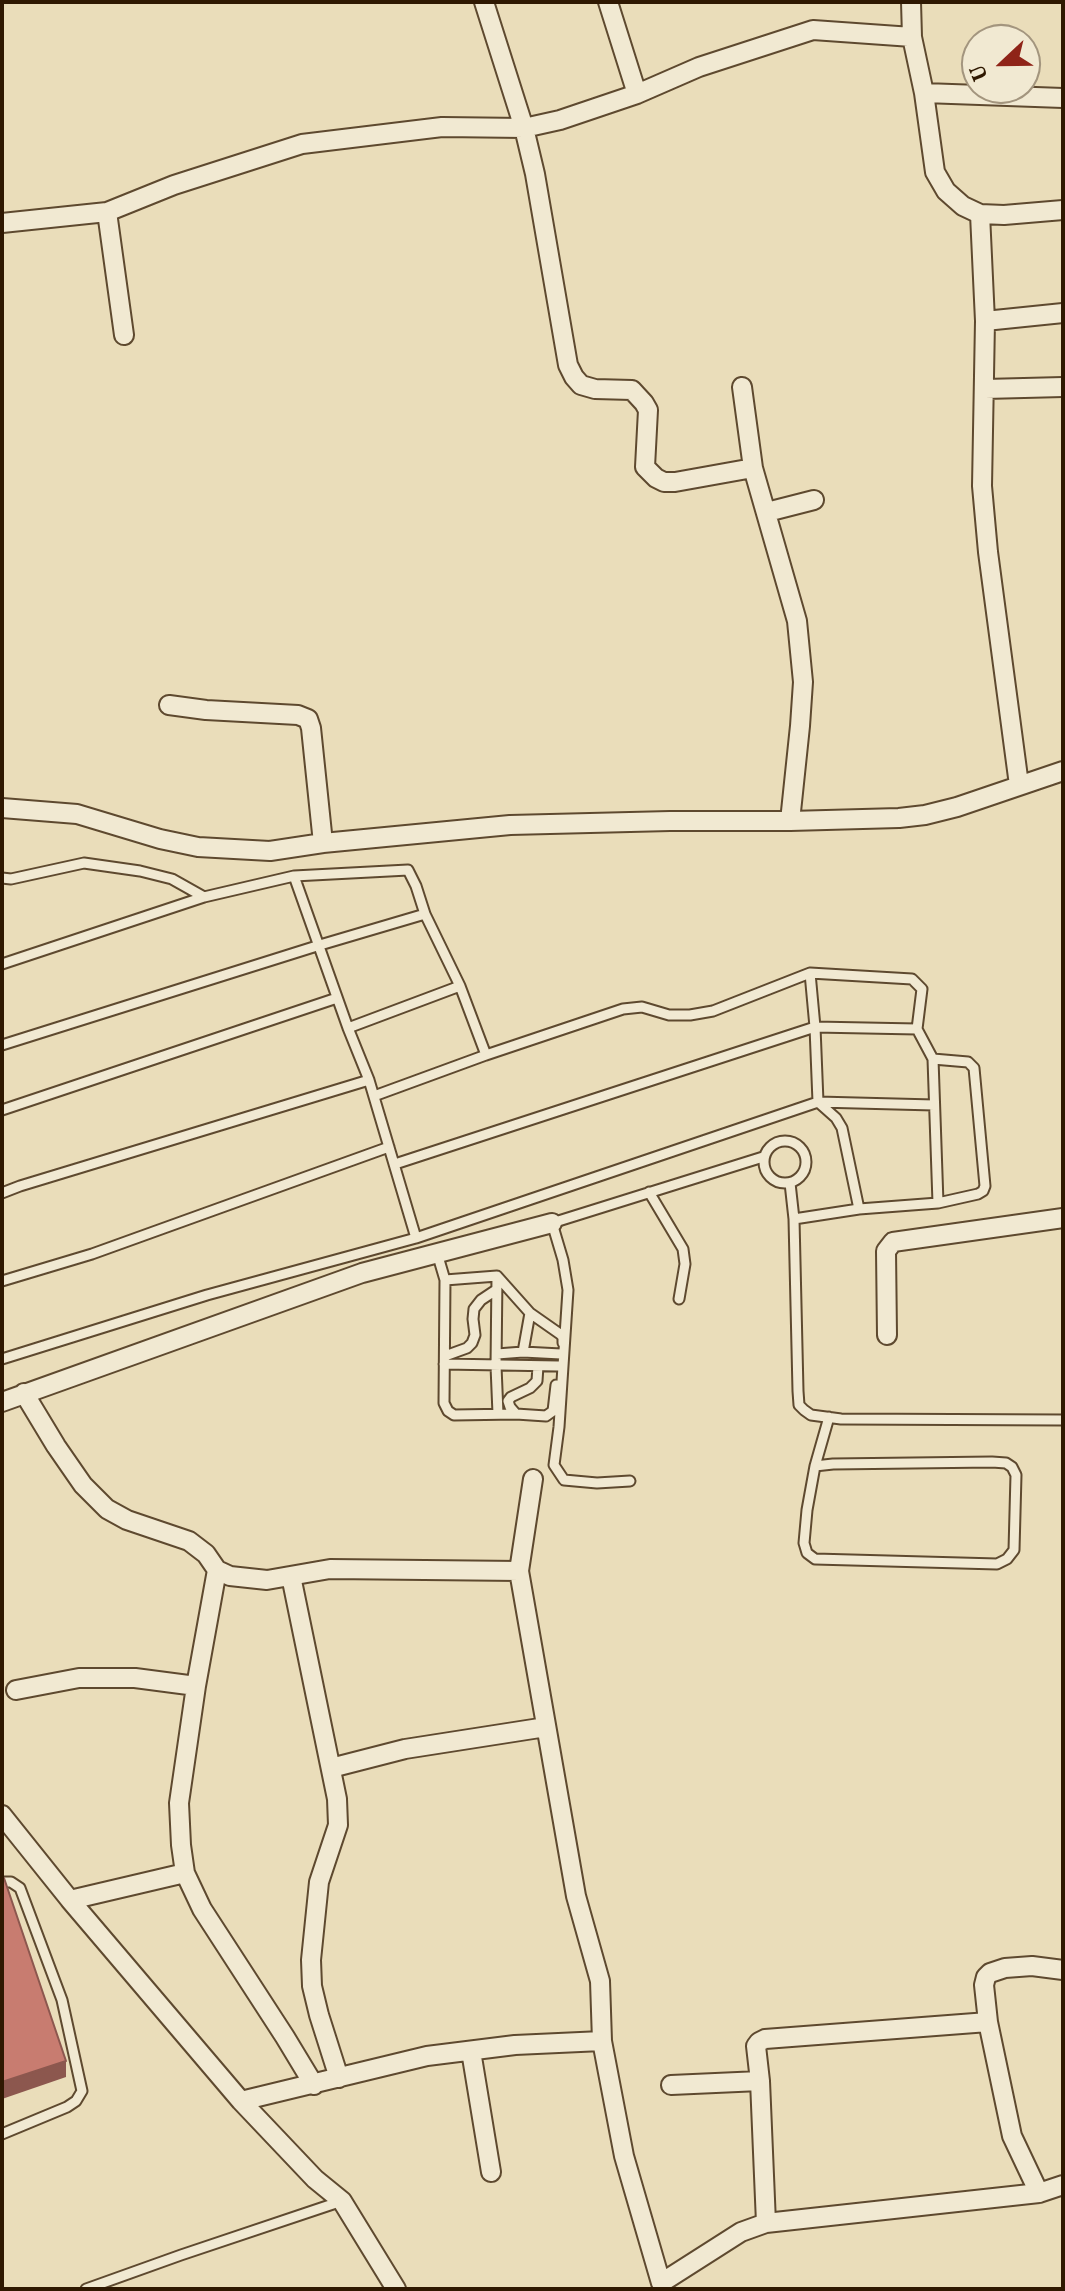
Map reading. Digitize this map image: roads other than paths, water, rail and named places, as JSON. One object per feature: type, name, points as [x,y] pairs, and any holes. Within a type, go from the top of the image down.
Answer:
[{"type":"street","points":[[484,2],[524,128],[568,365],[574,377],[581,385],[595,389],[632,390],[644,403],[648,410],[645,467],[656,478],[675,482],[753,468]]},
{"type":"street","points":[[608,2],[637,94]]},
{"type":"street","points":[[911,2],[912,37],[924,93],[935,172],[946,191],[963,206],[980,214],[1063,210]]},
{"type":"street","points":[[2,223],[107,212],[174,185],[302,144],[442,127],[524,128],[560,120],[637,94],[699,67],[813,30],[912,37]]},
{"type":"street","points":[[924,93],[1063,98]]},
{"type":"street","points":[[107,212],[124,335]]},
{"type":"street","points":[[980,214],[985,321],[982,486],[1019,785]]},
{"type":"street","points":[[985,321],[1063,313]]},
{"type":"street","points":[[742,387],[753,468],[797,621],[803,682],[790,821]]},
{"type":"street","points":[[985,389],[1063,387]]},
{"type":"street","points":[[767,512],[814,500]]},
{"type":"street","points":[[169,705],[298,715],[308,719],[323,843]]},
{"type":"street","points":[[2,808],[77,814],[198,847],[270,851],[510,825],[899,818],[925,815],[993,796],[1063,771]]},
{"type":"street","points":[[887,1335],[886,1251],[893,1242],[1063,1218]]},
{"type":"street","points":[[2,1402],[362,1273],[552,1223]]},
{"type":"street","points":[[24,1393],[83,1485],[107,1509],[127,1520],[189,1541],[206,1554],[217,1570],[230,1576],[267,1580],[330,1569],[519,1571]]},
{"type":"street","points":[[533,1479],[519,1571],[576,1896],[600,1981],[602,2041],[624,2156],[660,2286],[741,2232],[766,2223],[1039,2193],[1063,2185]]},
{"type":"street","points":[[217,1570],[179,1803],[185,1873],[202,1909],[314,2085]]},
{"type":"street","points":[[291,1576],[337,1799],[338,1825],[319,1882],[311,1960],[312,1986],[339,2078]]},
{"type":"street","points":[[16,1690],[79,1678],[135,1678],[196,1686]]},
{"type":"street","points":[[331,1768],[405,1749],[546,1727]]},
{"type":"street","points":[[2,1815],[241,2101],[315,2179],[342,2201],[396,2289]]},
{"type":"street","points":[[70,1900],[185,1873]]},
{"type":"street","points":[[1039,2193],[1012,2136],[988,2022],[984,1985],[990,1973],[1005,1968],[1032,1966],[1063,1970]]},
{"type":"street","points":[[766,2223],[756,2046],[759,2042],[765,2039],[988,2022]]},
{"type":"street","points":[[241,2101],[427,2056],[515,2045],[602,2041]]},
{"type":"street","points":[[471,2051],[491,2172]]},
{"type":"street","points":[[671,2085],[760,2081]]},
{"type":"lane","points":[[5,880],[84,863],[172,879],[204,897]]},
{"type":"lane","points":[[2,964],[204,897],[294,876],[408,870],[425,914],[460,986],[486,1055]]},
{"type":"lane","points":[[294,876],[369,1080],[416,1238]]},
{"type":"lane","points":[[2,1045],[425,914]]},
{"type":"lane","points":[[810,973],[818,1102],[842,1128],[859,1209]]},
{"type":"lane","points":[[374,1096],[623,1009],[642,1007],[669,1015],[713,1011],[810,973],[912,979],[922,989],[917,1029],[933,1059],[938,1203]]},
{"type":"lane","points":[[348,1028],[460,986]]},
{"type":"lane","points":[[2,1110],[337,998]]},
{"type":"lane","points":[[395,1164],[815,1027],[917,1029]]},
{"type":"lane","points":[[794,1219],[859,1209],[938,1203],[983,1191],[974,1068],[968,1062],[933,1059]]},
{"type":"lane","points":[[2,1193],[369,1080]]},
{"type":"lane","points":[[2,1359],[207,1295],[416,1238],[818,1102],[934,1105]]},
{"type":"lane","points":[[788,1140],[803,1151],[806,1164],[801,1176],[790,1183],[783,1183],[766,1172],[763,1157],[775,1142],[788,1140]]},
{"type":"lane","points":[[2,1281],[92,1254],[389,1147]]},
{"type":"lane","points":[[630,1481],[597,1483],[564,1480],[554,1465],[568,1290],[552,1223],[763,1157]]},
{"type":"lane","points":[[790,1183],[794,1219],[799,1405],[811,1415],[829,1417],[1063,1420]]},
{"type":"lane","points":[[649,1192],[683,1249],[685,1264],[679,1299]]},
{"type":"lane","points":[[437,1253],[445,1280],[444,1403],[448,1411],[454,1415],[546,1416],[553,1411],[563,1337],[530,1313],[497,1276]]},
{"type":"lane","points":[[445,1280],[497,1276]]},
{"type":"lane","points":[[497,1276],[498,1414]]},
{"type":"lane","points":[[445,1360],[472,1343],[475,1335],[474,1309],[496,1290]]},
{"type":"lane","points":[[523,1352],[530,1313]]},
{"type":"lane","points":[[497,1354],[561,1354]]},
{"type":"lane","points":[[445,1360],[496,1366],[558,1366]]},
{"type":"lane","points":[[516,1414],[508,1401],[537,1381],[538,1366]]},
{"type":"lane","points":[[815,1466],[1006,1463],[1016,1475],[1014,1550],[1007,1559],[997,1564],[815,1559],[807,1553],[804,1543],[807,1510],[815,1466],[829,1417]]},
{"type":"lane","points":[[2,1882],[11,1882],[20,1888],[62,2000],[82,2091],[76,2101],[67,2107],[2,2134]]},
{"type":"lane","points":[[86,2289],[342,2201]]}]
